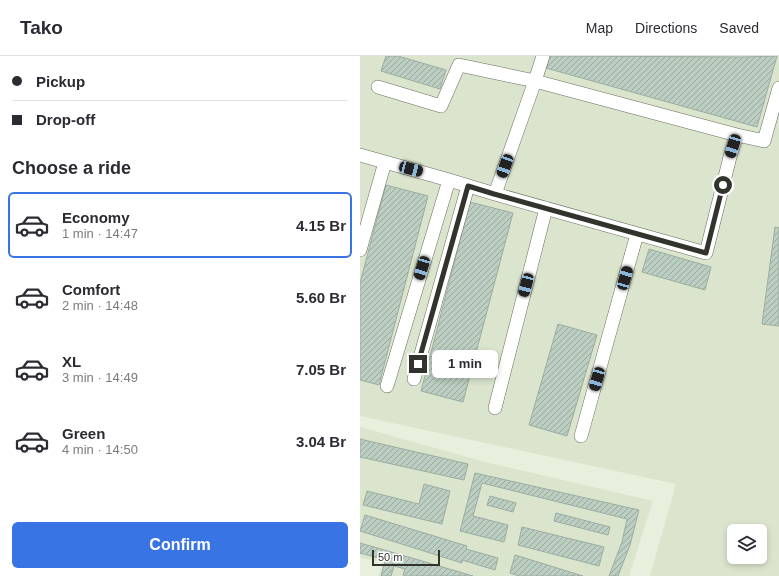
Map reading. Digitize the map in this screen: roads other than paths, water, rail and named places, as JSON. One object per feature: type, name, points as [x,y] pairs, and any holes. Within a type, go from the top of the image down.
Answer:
[{"type":"lane","points":[[494,194],[543,56]]},
{"type":"lane","points":[[378,87],[441,106],[459,65],[535,81],[764,141],[779,88]]},
{"type":"lane","points":[[360,156],[706,253],[737,135]]},
{"type":"lane","points":[[360,250],[385,162]]},
{"type":"lane","points":[[387,386],[450,180]]},
{"type":"lane","points":[[414,379],[468,186]]},
{"type":"lane","points":[[494,408],[546,208]]},
{"type":"lane","points":[[581,436],[637,234]]}]
